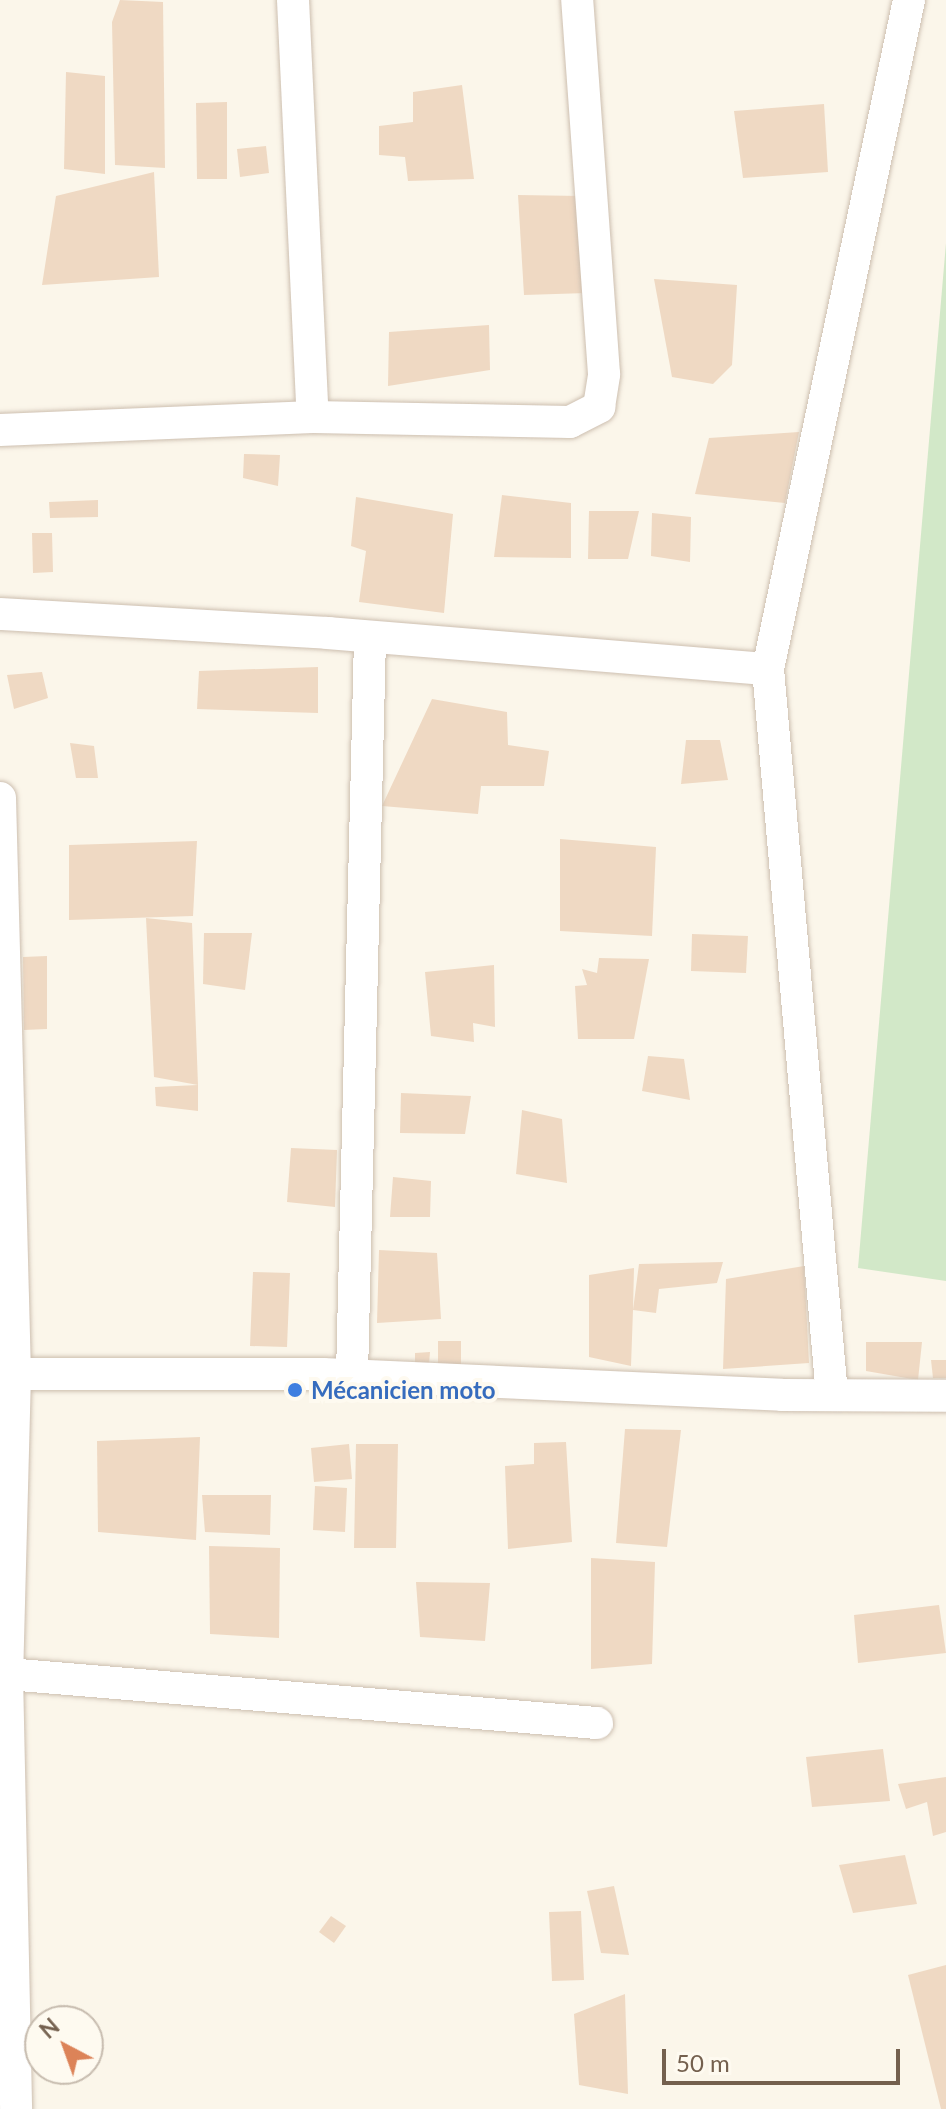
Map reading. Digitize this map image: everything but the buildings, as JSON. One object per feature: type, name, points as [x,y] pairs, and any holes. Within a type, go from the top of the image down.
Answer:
[{"type":"street","points":[[293,0],[313,417]]},
{"type":"street","points":[[0,430],[313,417],[570,422],[599,407],[604,374],[577,0]]},
{"type":"street","points":[[832,1395],[768,669],[909,0]]},
{"type":"street","points":[[0,614],[370,637],[768,669]]},
{"type":"street","points":[[352,1375],[370,637]]},
{"type":"street","points":[[0,798],[7,1674],[16,2109]]},
{"type":"street","points":[[7,1374],[352,1375],[832,1395],[946,1396]]},
{"type":"street","points":[[7,1674],[597,1723]]},
{"type":"green space","points":[[946,243],[946,1281],[858,1268]]},
{"type":"place","name":"Mécanicien moto","points":[[295,1390]]}]
